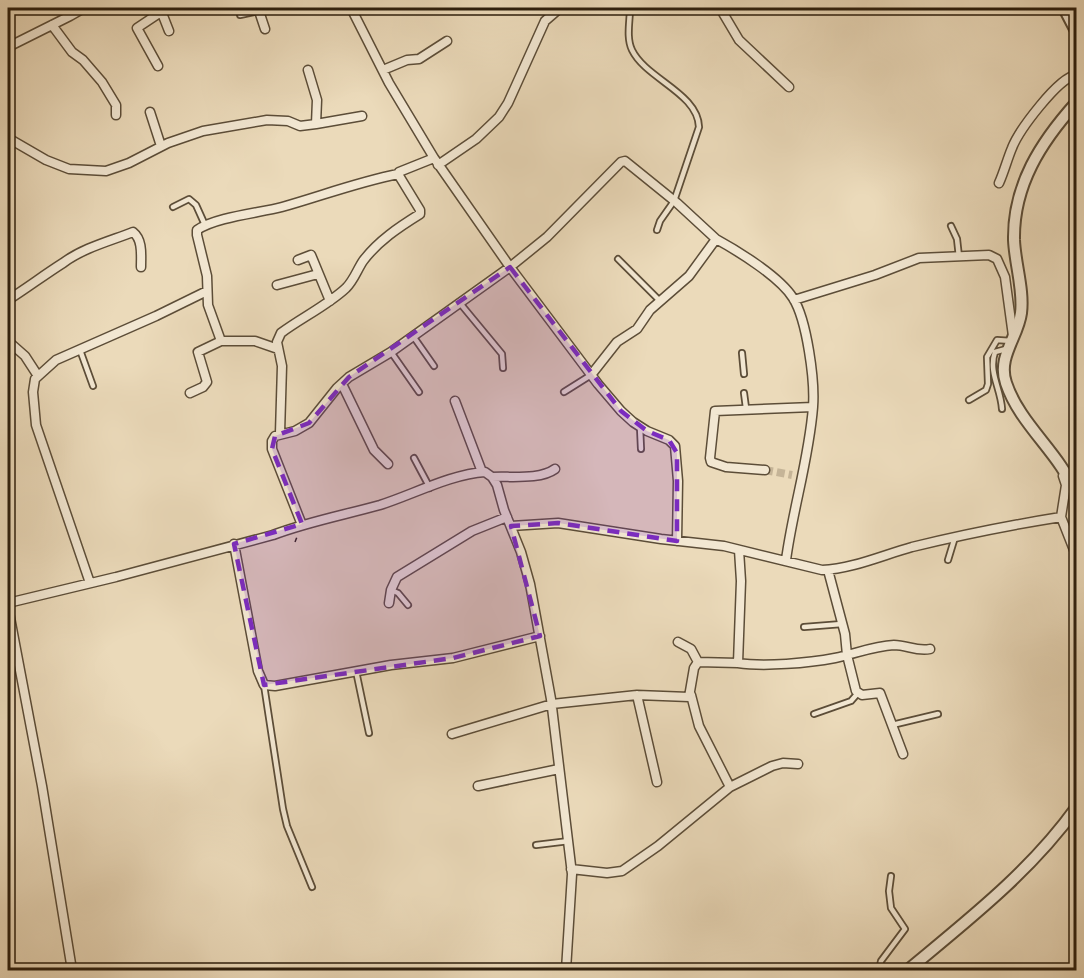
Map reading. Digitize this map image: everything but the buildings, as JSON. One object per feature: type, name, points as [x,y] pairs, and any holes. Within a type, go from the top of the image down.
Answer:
[{"type":"street","points":[[8,47],[84,8]]},
{"type":"street","points":[[351,8],[382,70],[436,161],[510,267],[621,411],[640,427],[669,440],[675,446],[678,481],[678,541]]},
{"type":"street","points":[[221,341],[208,305],[207,276],[197,230],[206,225],[285,206],[365,180],[398,174],[436,161],[476,139],[499,117],[508,103],[545,21],[560,8]]},
{"type":"street","points":[[720,8],[739,40],[789,87]]},
{"type":"street","points":[[1064,8],[1077,31]]},
{"type":"street","points":[[258,9],[265,29]]},
{"type":"street","points":[[158,66],[136,28],[161,10],[169,31]]},
{"type":"street","points":[[52,25],[77,58],[83,60],[111,95],[116,105],[116,115]]},
{"type":"street","points":[[382,70],[407,60],[419,59],[447,41]]},
{"type":"street","points":[[308,70],[317,100],[316,124]]},
{"type":"street","points":[[999,183],[1012,147],[1035,111],[1057,88],[1072,76],[1077,75]]},
{"type":"street","points":[[1077,103],[1040,147],[1026,175],[1018,207],[1014,239],[1021,311],[1018,327],[1003,365],[1005,382],[1018,409],[1069,476],[1077,494]]},
{"type":"street","points":[[150,112],[161,146]]},
{"type":"street","points":[[8,138],[46,160],[69,169],[106,171],[129,163],[161,146],[203,131],[256,122],[288,121],[300,126],[362,116]]},
{"type":"street","points":[[302,525],[272,448],[275,436],[295,431],[309,423],[349,377],[391,352],[510,267],[547,237],[621,162],[625,161],[716,239],[758,265],[784,287],[799,310],[811,364],[813,407],[802,477],[791,520],[786,560]]},
{"type":"street","points":[[280,433],[282,366],[277,342],[281,333],[346,288],[376,246],[397,228],[420,214],[420,210],[398,174]]},
{"type":"street","points":[[8,300],[64,262],[97,245],[133,232],[137,234],[140,242],[141,267]]},
{"type":"street","points":[[591,375],[617,342],[638,329],[650,310],[688,276],[716,239]]},
{"type":"street","points":[[298,260],[311,255],[330,301]]},
{"type":"street","points":[[794,300],[875,275],[919,258],[989,255],[994,256],[1018,275]]},
{"type":"street","points":[[1000,263],[1009,300],[1011,342]]},
{"type":"street","points":[[277,285],[318,274]]},
{"type":"street","points":[[90,583],[36,425],[33,392],[35,379],[56,360],[207,291]]},
{"type":"street","points":[[8,341],[25,356],[38,376]]},
{"type":"street","points":[[190,393],[207,382],[198,352],[221,341],[255,341],[278,349]]},
{"type":"street","points":[[342,384],[374,450],[388,464]]},
{"type":"street","points":[[455,401],[482,472]]},
{"type":"street","points":[[765,470],[726,467],[711,462],[715,411],[813,407]]},
{"type":"street","points":[[1058,462],[1066,485],[1061,517],[1077,555]]},
{"type":"street","points":[[492,477],[536,475],[555,469]]},
{"type":"street","points":[[72,970],[42,786],[8,605],[380,505],[482,472],[492,477],[497,484],[521,552],[530,584],[552,704],[571,869],[566,970]]},
{"type":"street","points":[[792,475],[802,477]]},
{"type":"street","points":[[389,603],[391,590],[397,577],[472,531],[507,517]]},
{"type":"street","points":[[511,526],[558,523],[740,550],[828,570],[955,537],[1061,517]]},
{"type":"street","points":[[234,544],[258,671],[264,685],[276,686],[356,671],[453,658],[540,636]]},
{"type":"street","points":[[738,663],[740,550]]},
{"type":"street","points":[[828,570],[842,624],[847,656],[858,693],[879,692],[903,754]]},
{"type":"street","points":[[678,642],[691,650],[698,662]]},
{"type":"street","points":[[698,662],[750,664],[812,662],[896,645],[923,651],[930,649]]},
{"type":"street","points":[[698,662],[694,668],[691,695],[699,726],[730,787]]},
{"type":"street","points":[[638,695],[657,782]]},
{"type":"street","points":[[452,734],[552,704],[638,695],[686,697],[691,695]]},
{"type":"street","points":[[571,869],[607,873],[622,871],[658,846],[730,787],[772,766],[783,763],[798,764]]},
{"type":"street","points":[[478,786],[560,769]]},
{"type":"street","points":[[908,970],[1019,876],[1056,836],[1077,808]]},
{"type":"lane","points":[[630,8],[629,39],[633,53],[649,72],[683,99],[699,119],[699,127],[674,201],[660,221],[657,230]]},
{"type":"lane","points":[[240,15],[258,9]]},
{"type":"lane","points":[[173,207],[189,198],[196,205],[206,225]]},
{"type":"lane","points":[[951,226],[957,239],[959,257]]},
{"type":"lane","points":[[618,260],[660,301]]},
{"type":"lane","points":[[459,302],[502,354],[503,368]]},
{"type":"lane","points":[[413,336],[434,366]]},
{"type":"lane","points":[[969,400],[986,390],[988,384],[987,357],[997,340],[1011,342]]},
{"type":"lane","points":[[1002,409],[1002,397],[992,362],[995,352],[1011,342]]},
{"type":"lane","points":[[80,350],[93,386]]},
{"type":"lane","points":[[391,352],[419,392]]},
{"type":"lane","points":[[742,353],[744,374]]},
{"type":"lane","points":[[564,392],[591,375]]},
{"type":"lane","points":[[744,393],[746,408]]},
{"type":"lane","points":[[640,427],[641,449]]},
{"type":"lane","points":[[414,458],[430,488]]},
{"type":"lane","points":[[948,560],[955,537]]},
{"type":"lane","points":[[391,590],[398,593],[408,605]]},
{"type":"lane","points":[[804,627],[842,624]]},
{"type":"lane","points":[[356,671],[369,733]]},
{"type":"lane","points":[[264,685],[287,826],[312,887]]},
{"type":"lane","points":[[814,714],[851,700],[858,693]]},
{"type":"lane","points":[[892,725],[938,714]]},
{"type":"lane","points":[[536,845],[569,841]]},
{"type":"lane","points":[[879,970],[881,961],[905,929],[891,908],[889,891],[891,876]]},
{"type":"highlighted area","points":[[510,267],[621,411],[647,431],[669,440],[677,453],[677,541],[558,523],[511,526],[540,636],[453,658],[264,685],[234,544],[302,524],[272,449],[275,436],[309,423],[349,377]]},
{"type":"tunnel","points":[[765,470],[792,475]]}]
